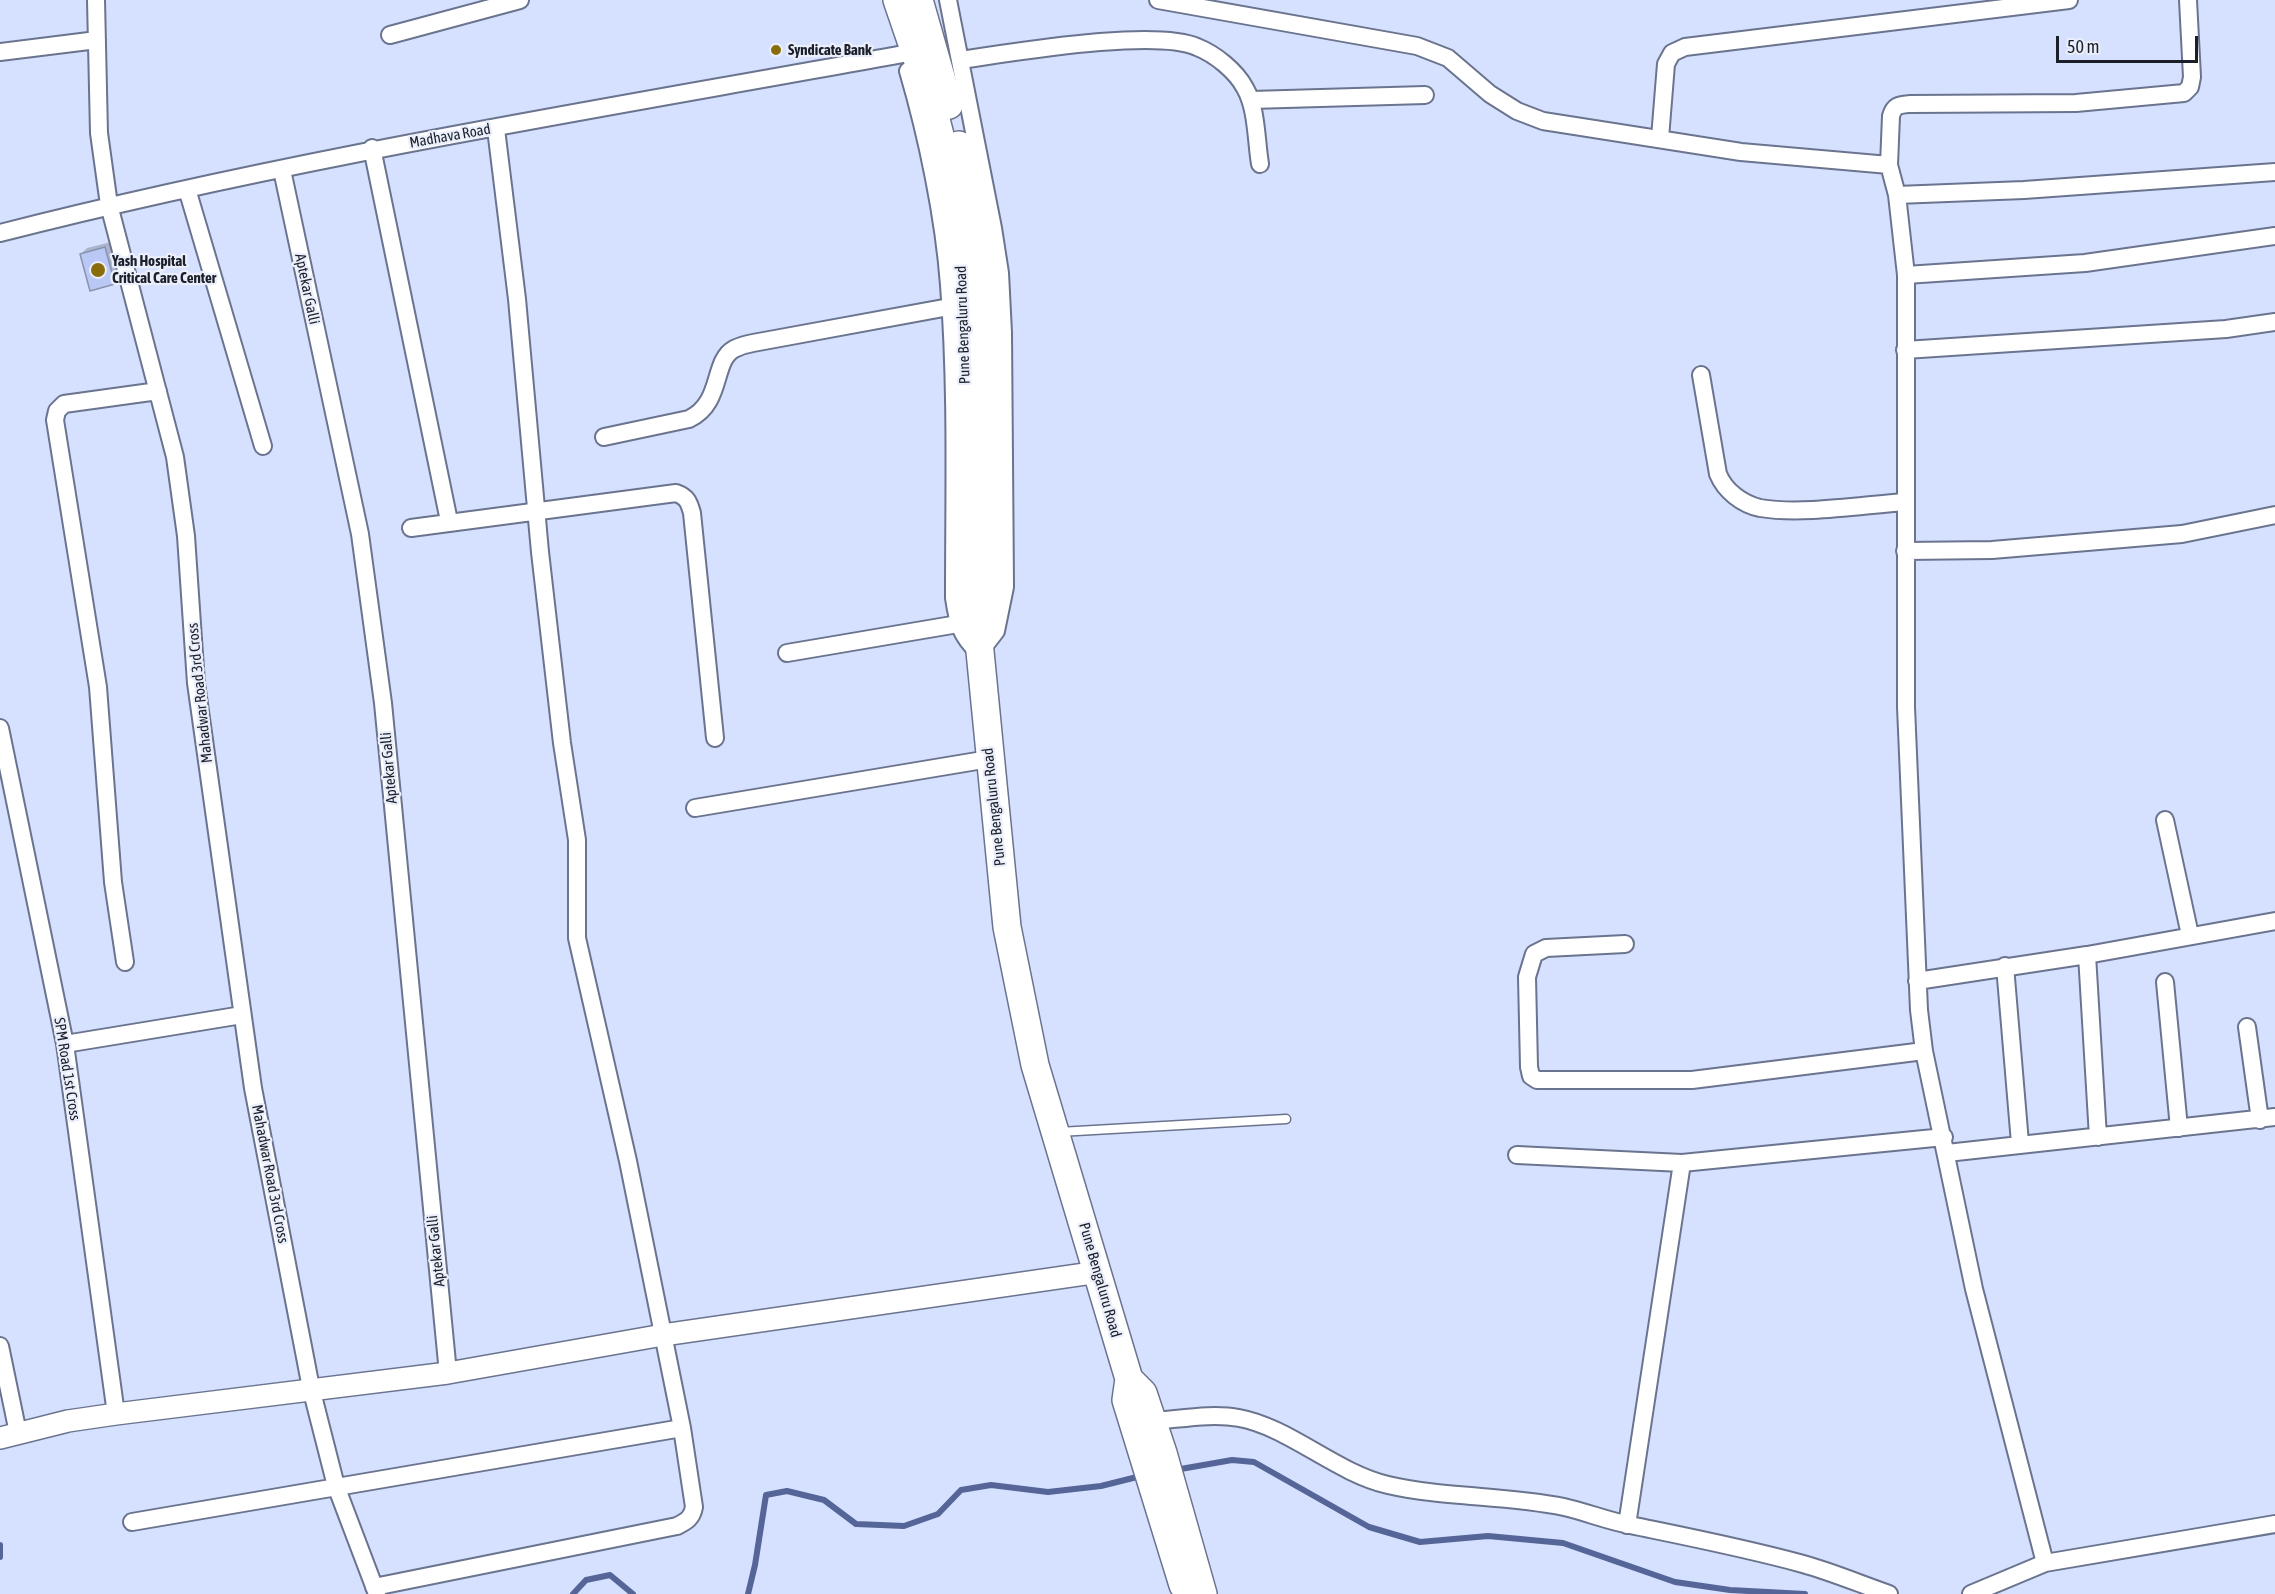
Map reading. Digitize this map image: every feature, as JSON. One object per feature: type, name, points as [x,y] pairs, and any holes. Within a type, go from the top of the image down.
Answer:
[{"type":"main road","name":"Pune Bengaluru Road","points":[[897,0],[944,151],[961,264],[965,336],[969,615],[989,759],[1006,927],[1035,1065],[1129,1379],[1143,1393],[1153,1421],[1153,1453],[1166,1498],[1203,1594]]},
{"type":"main road","points":[[919,0],[934,46],[968,184],[987,316],[988,615],[972,636]]},
{"type":"main road","points":[[1129,1379],[1126,1400],[1153,1453]]},
{"type":"main road","points":[[1166,1498],[1186,1594]]},
{"type":"street","name":"Mahadwar Road 3rd Cross","points":[[96,0],[99,133],[109,205],[158,391],[180,488],[186,536],[196,683],[253,1088],[311,1388],[336,1486],[375,1591]]},
{"type":"street","points":[[390,35],[520,0]]},
{"type":"street","points":[[885,0],[915,98],[937,207],[949,285],[952,353],[954,598],[972,636]]},
{"type":"street","points":[[788,653],[972,636],[996,631],[1005,586],[1004,333],[1000,273],[948,0]]},
{"type":"street","points":[[1158,0],[1417,46],[1448,58],[1490,94],[1517,111],[1543,121],[1741,152],[1888,165]]},
{"type":"street","points":[[1660,138],[1666,64],[1672,53],[1685,47],[2069,0]]},
{"type":"street","points":[[2045,1563],[1974,1289],[1946,1145],[1924,1051],[1917,981],[1906,707],[1906,275],[1897,195],[1888,165],[1891,116],[1898,105],[2076,103],[2184,93],[2190,87],[2192,77],[2188,0]]},
{"type":"street","points":[[0,52],[97,40]]},
{"type":"street","points":[[960,60],[1091,44],[1176,41],[1196,46],[1215,57],[1245,86],[1251,100],[1260,164]]},
{"type":"street","name":"Madhava Road","points":[[0,233],[109,205],[282,170],[372,148],[496,129],[903,54]]},
{"type":"street","points":[[1251,100],[1425,95]]},
{"type":"street","points":[[375,1591],[687,1521],[693,1514],[694,1506],[682,1428],[663,1335],[577,938],[577,840],[562,743],[517,299],[496,129]]},
{"type":"street","points":[[372,148],[449,521]]},
{"type":"street","name":"Aptekar Galli","points":[[282,170],[360,534],[383,703],[448,1373]]},
{"type":"street","points":[[1897,195],[2024,190],[2275,172]]},
{"type":"street","points":[[187,189],[263,446]]},
{"type":"street","points":[[1906,275],[2085,263],[2275,236]]},
{"type":"street","points":[[604,437],[689,419],[701,413],[710,402],[723,362],[733,349],[753,343],[949,307]]},
{"type":"street","points":[[1905,350],[2226,329],[2275,322]]},
{"type":"street","points":[[1701,375],[1718,474],[1724,487],[1742,500],[1759,507],[1791,510],[1905,502]]},
{"type":"street","points":[[125,962],[113,882],[98,687],[55,420],[57,411],[64,404],[158,391]]},
{"type":"street","points":[[411,528],[449,521],[676,493],[689,502],[715,738]]},
{"type":"street","points":[[1905,551],[1992,550],[2182,534],[2275,515]]},
{"type":"street","name":"SPM Road 1st Cross","points":[[0,728],[65,1044],[116,1414]]},
{"type":"street","points":[[695,808],[989,759]]},
{"type":"street","points":[[2165,820],[2190,935]]},
{"type":"street","points":[[1917,981],[2087,955],[2275,921]]},
{"type":"street","points":[[1625,944],[1546,948],[1534,954],[1527,977],[1531,1076],[1537,1080],[1692,1080],[1924,1051]]},
{"type":"street","points":[[2087,955],[2098,1137]]},
{"type":"street","points":[[2005,966],[2020,1143]]},
{"type":"street","points":[[2164,982],[2179,1128]]},
{"type":"street","points":[[65,1044],[242,1015]]},
{"type":"street","points":[[1517,1155],[1682,1162],[1946,1145],[2020,1143],[2267,1119],[2247,1028]]},
{"type":"street","points":[[1627,1525],[1682,1162]]},
{"type":"street","points":[[0,1346],[9,1435],[116,1414],[311,1388],[448,1373],[663,1335],[1098,1272]]},
{"type":"street","points":[[1153,1421],[1215,1416],[1240,1418],[1269,1428],[1329,1461],[1385,1484],[1416,1490],[1513,1498],[1566,1508],[1627,1525],[1722,1543],[1795,1562],[1889,1594]]},
{"type":"street","points":[[132,1522],[682,1428]]},
{"type":"street","points":[[1971,1594],[2045,1563],[2275,1524]]},
{"type":"lane","points":[[1056,1133],[1286,1119]]},
{"type":"building","points":[[105,247],[115,284],[90,291],[80,254]]},
{"type":"waterway","points":[[1175,1470],[1232,1460],[1254,1462],[1369,1527],[1420,1542],[1488,1536],[1563,1543],[1675,1582],[1730,1590],[1805,1594]]},
{"type":"waterway","points":[[748,1594],[766,1495],[787,1491],[824,1500],[856,1524],[904,1526],[938,1514],[961,1490],[991,1485],[1048,1492],[1101,1486],[1141,1476]]},
{"type":"waterway","points":[[0,1545],[0,1557]]},
{"type":"waterway","points":[[573,1594],[586,1580],[610,1575],[633,1594]]},
{"type":"place","name":"Syndicate Bank","points":[[776,50]]},
{"type":"place","name":"Yash Hospital Critical Care Center","points":[[98,270]]}]
